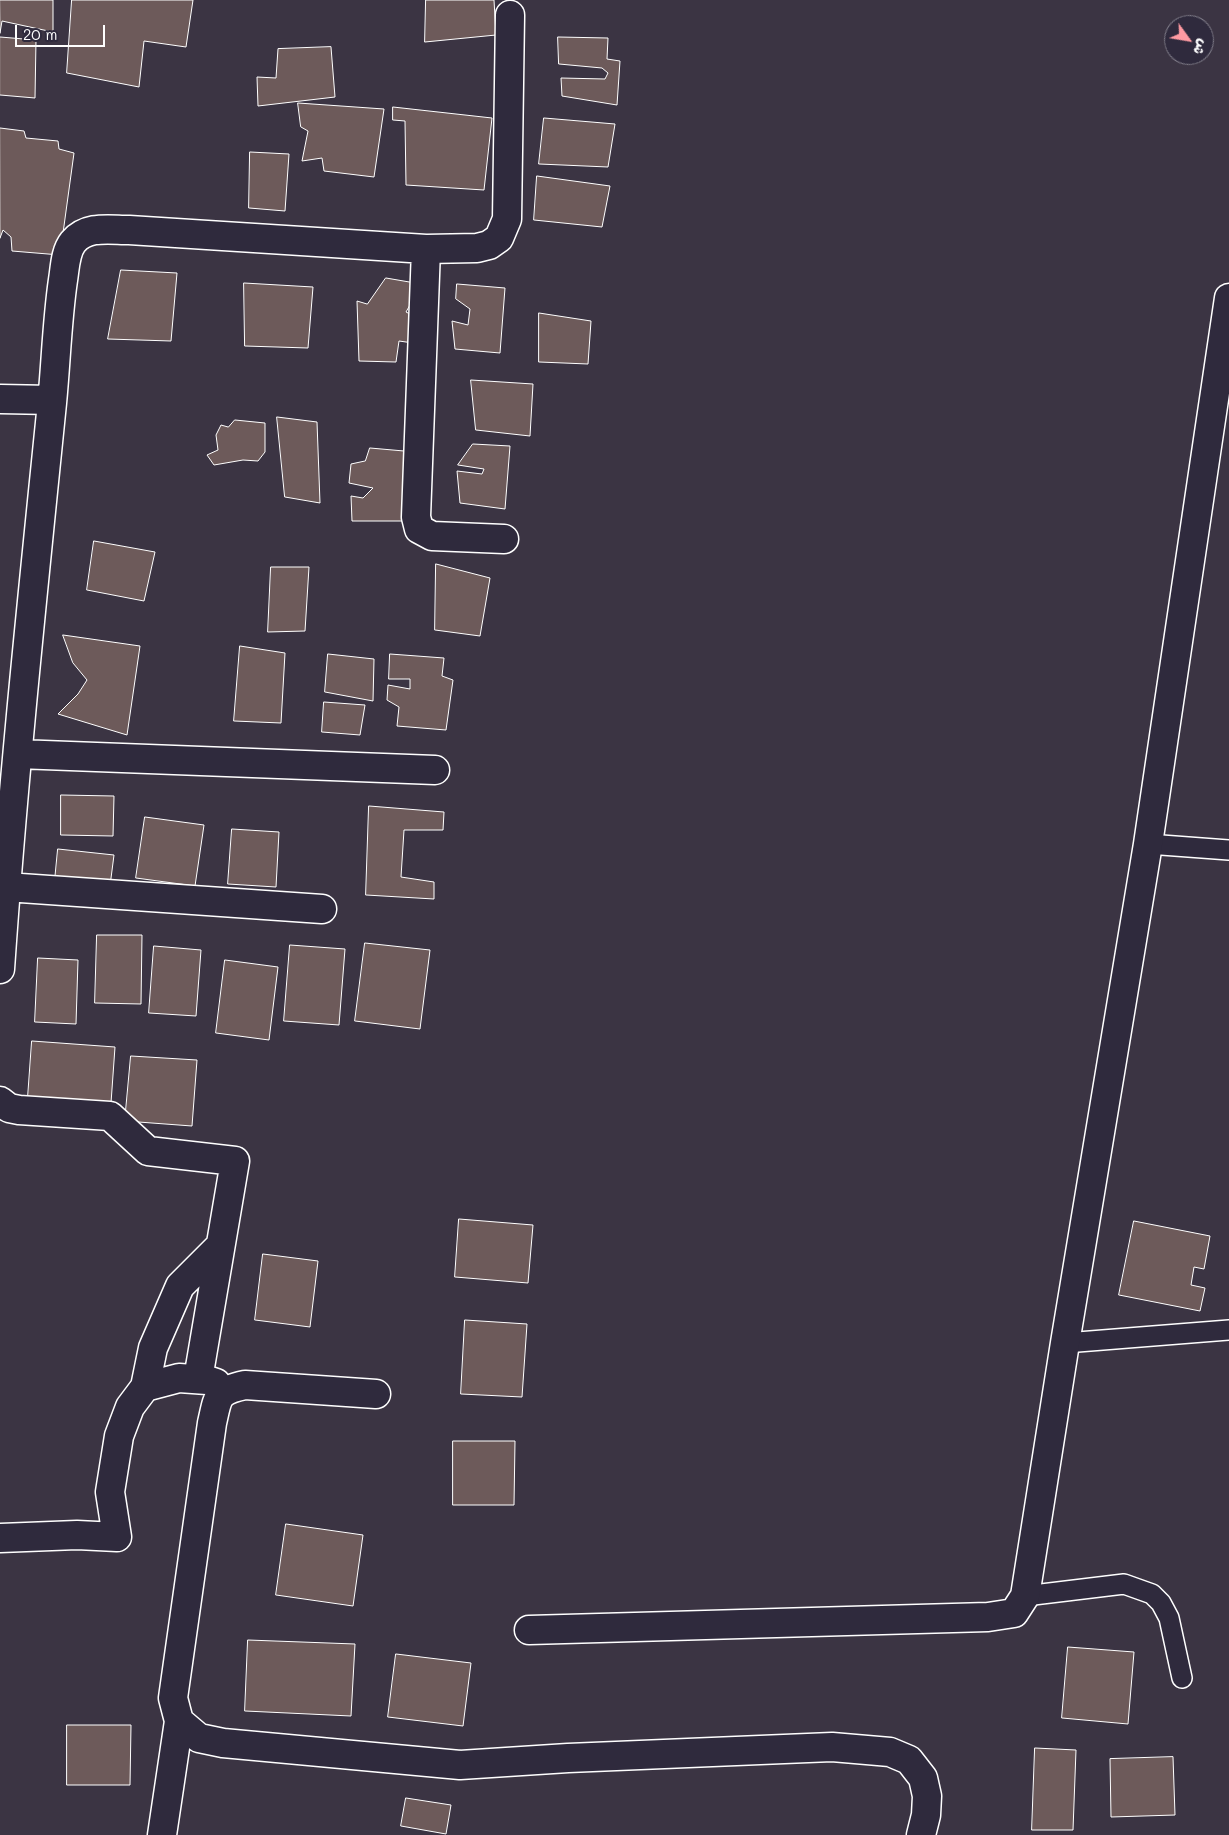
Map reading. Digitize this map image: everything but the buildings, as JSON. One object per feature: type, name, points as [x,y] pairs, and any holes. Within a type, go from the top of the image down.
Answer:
[{"type":"street","points":[[0,969],[58,316],[67,255],[73,242],[86,232],[129,230],[426,249],[477,248],[489,245],[499,238],[506,219],[510,15]]},
{"type":"street","points":[[426,249],[416,517],[419,529],[432,536],[504,538]]},
{"type":"street","points":[[529,1630],[988,1617],[1014,1613],[1025,1596],[1065,1342],[1148,844],[1229,298]]},
{"type":"street","points":[[0,399],[52,400]]},
{"type":"street","points":[[18,754],[436,770]]},
{"type":"street","points":[[6,887],[322,909]]},
{"type":"street","points":[[0,1102],[9,1108],[19,1110],[110,1116],[148,1152],[235,1161],[198,1379]]},
{"type":"street","points":[[0,1538],[77,1535],[118,1537],[110,1492],[120,1436],[130,1407],[145,1387],[152,1348],[180,1286],[220,1246]]},
{"type":"street","points":[[145,1387],[178,1378],[207,1380],[229,1388]]},
{"type":"street","points":[[162,1835],[179,1721],[173,1698],[217,1399],[229,1388],[245,1384],[376,1394]]},
{"type":"street","points":[[179,1721],[199,1738],[223,1743],[460,1765],[578,1758],[832,1748],[890,1752],[909,1760],[922,1778],[927,1796],[926,1815],[920,1835]]},
{"type":"lane","points":[[1148,844],[1229,850]]},
{"type":"lane","points":[[1065,1342],[1229,1330]]},
{"type":"lane","points":[[1025,1596],[1124,1584],[1152,1594],[1161,1603],[1169,1618],[1182,1678]]}]
